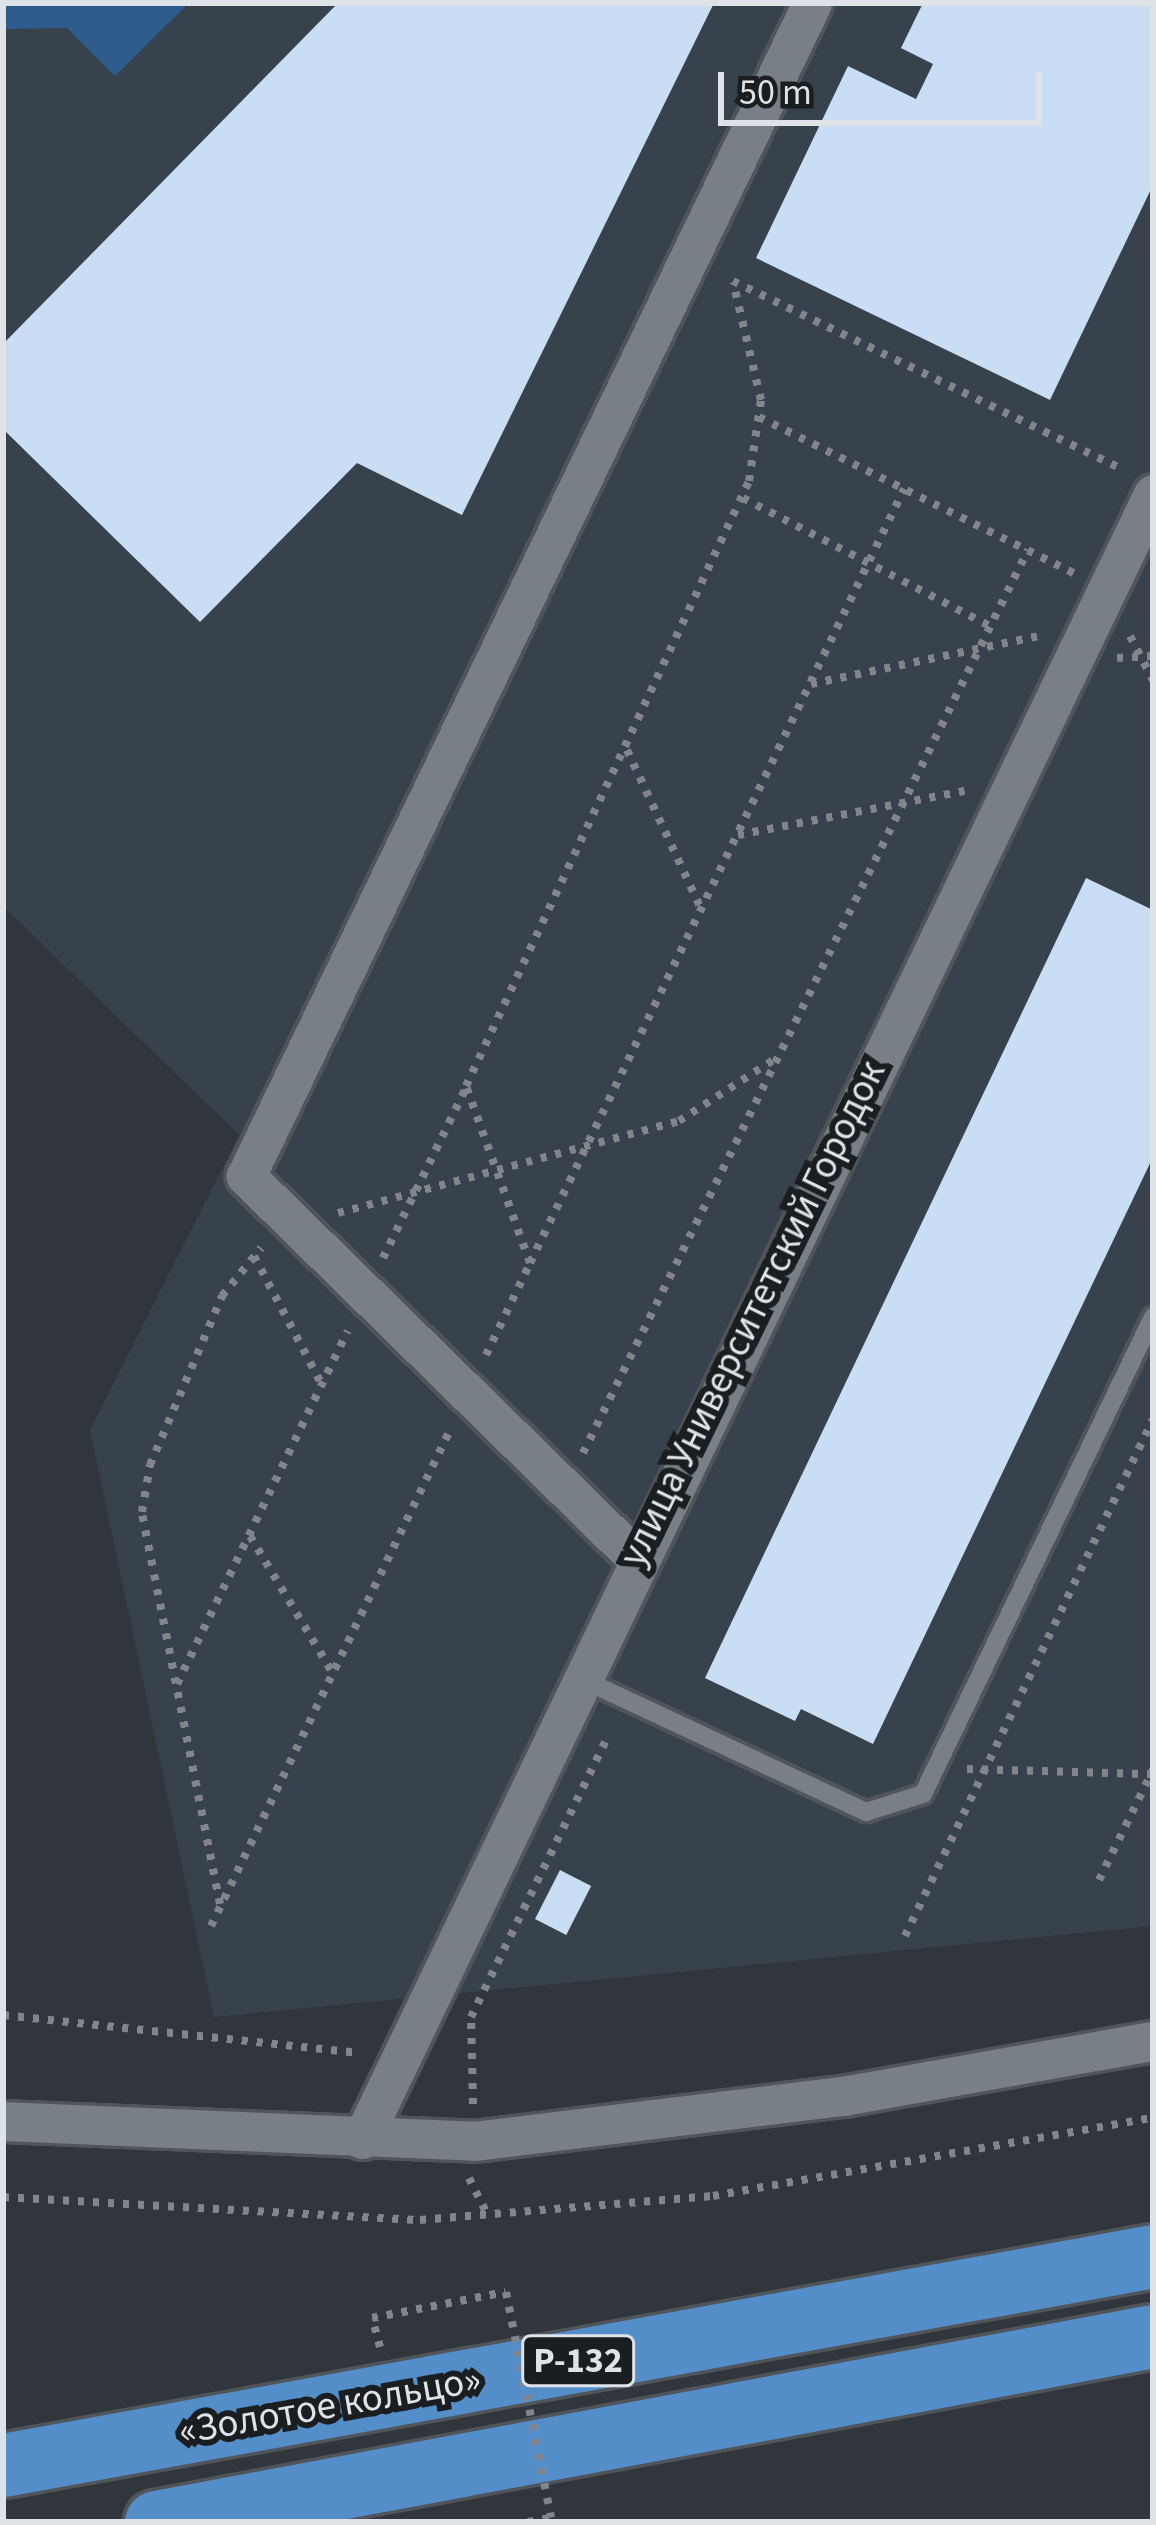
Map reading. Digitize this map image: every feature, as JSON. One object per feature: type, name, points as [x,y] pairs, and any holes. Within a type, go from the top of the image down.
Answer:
[{"type":"highway","name":"«Золотое кольцо»","points":[[3,2465],[1153,2256]]},
{"type":"highway","name":"«Золотое кольцо»","points":[[156,2522],[1153,2336]]},
{"type":"street","points":[[635,1557],[246,1176],[812,3]]},
{"type":"street","name":"улица Университетский Городок","points":[[362,2139],[635,1557],[1105,589],[1142,484]]},
{"type":"street","points":[[3,2121],[474,2141],[843,2096],[1153,2041]]},
{"type":"lane","points":[[578,1676],[866,1812],[923,1794],[1153,1317]]},
{"type":"path","points":[[688,260],[1142,484]]},
{"type":"path","points":[[176,1687],[743,498],[759,417],[757,359],[733,281]]},
{"type":"path","points":[[759,417],[1105,589]]},
{"type":"path","points":[[211,1926],[904,489]]},
{"type":"path","points":[[743,498],[990,626]]},
{"type":"path","points":[[565,1489],[1028,550]]},
{"type":"path","points":[[809,684],[1085,626]]},
{"type":"path","points":[[627,748],[701,909]]},
{"type":"path","points":[[736,835],[1009,783]]},
{"type":"path","points":[[220,1906],[176,1687],[144,1489],[222,1296],[254,1256],[296,1224],[714,1106],[778,1057]]},
{"type":"path","points":[[466,1086],[530,1263]]},
{"type":"path","points":[[254,1256],[322,1385]]},
{"type":"path","points":[[905,1936],[1153,1419]]},
{"type":"path","points":[[249,1534],[333,1672]]},
{"type":"path","points":[[487,2214],[469,2179],[474,2141],[471,2017],[606,1740]]},
{"type":"path","points":[[936,1768],[1152,1772],[1099,1880]]},
{"type":"path","points":[[3,2015],[363,2054]]},
{"type":"path","points":[[3,2197],[487,2214],[713,2196],[1153,2118]]},
{"type":"path","points":[[372,2318],[506,2292],[550,2518],[529,2522]]},
{"type":"shaded area","points":[[3,3],[1153,3],[1153,1926],[214,2017],[90,1430],[239,1135],[3,906]]},
{"type":"shaded area","points":[[3,3],[189,3],[115,76],[67,28],[3,29]]},
{"type":"building","points":[[338,3],[714,3],[462,515],[357,463],[200,622],[3,429],[3,344]]},
{"type":"building","points":[[923,3],[1153,3],[1153,185],[1050,400],[756,258],[848,66],[916,99],[933,64],[901,48]]},
{"type":"building","points":[[1086,878],[1153,910],[1153,1157],[873,1744],[801,1709],[795,1721],[705,1678]]},
{"type":"building","points":[[560,1870],[591,1886],[566,1935],[535,1919]]}]
